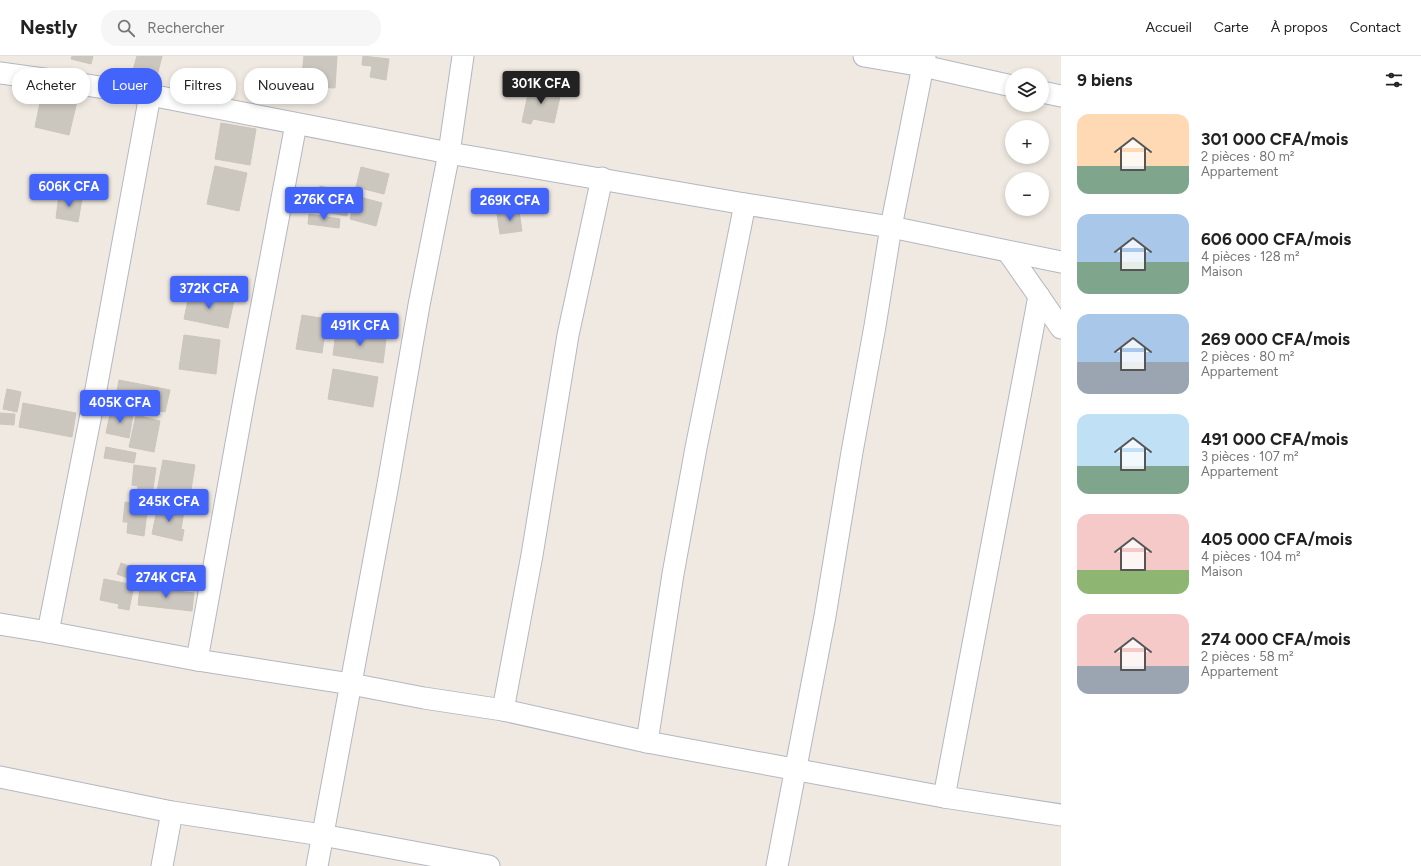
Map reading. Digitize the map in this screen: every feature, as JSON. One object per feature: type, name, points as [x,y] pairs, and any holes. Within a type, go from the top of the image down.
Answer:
[{"type":"street","points":[[0,61],[1,56]]},
{"type":"street","points":[[317,866],[419,305],[449,153],[463,56]]},
{"type":"street","points":[[864,56],[924,61],[1005,84]]},
{"type":"street","points":[[777,866],[825,616],[891,227],[924,61]]},
{"type":"street","points":[[0,73],[98,87]]},
{"type":"street","points":[[1049,93],[1061,96]]},
{"type":"street","points":[[162,97],[449,153],[602,178],[745,204],[891,227],[1061,262]]},
{"type":"street","points":[[48,632],[96,389],[148,104]]},
{"type":"street","points":[[197,660],[296,124]]},
{"type":"street","points":[[503,710],[532,555],[568,335],[602,178]]},
{"type":"street","points":[[647,742],[673,574],[696,448],[745,204]]},
{"type":"street","points":[[1008,252],[1061,328]]},
{"type":"street","points":[[944,797],[1038,296]]},
{"type":"street","points":[[0,624],[197,660],[503,710],[647,742],[944,797],[1061,815]]},
{"type":"street","points":[[0,777],[172,812],[322,835],[489,866]]},
{"type":"street","points":[[162,866],[172,812]]},
{"type":"building","points":[[72,56],[93,56],[91,64],[71,59]]},
{"type":"building","points":[[137,56],[162,56],[159,68],[134,68]]},
{"type":"building","points":[[304,56],[337,56],[335,88],[328,88],[328,68],[303,68]]},
{"type":"building","points":[[363,56],[389,59],[386,80],[370,77],[372,66],[362,65]]},
{"type":"building","points":[[530,85],[561,92],[554,123],[533,119],[531,124],[522,122]]},
{"type":"building","points":[[40,104],[76,104],[69,135],[35,127]]},
{"type":"building","points":[[221,123],[256,129],[250,165],[215,159]]},
{"type":"building","points":[[215,166],[247,173],[239,211],[207,204]]},
{"type":"building","points":[[361,167],[389,174],[384,194],[356,187]]},
{"type":"building","points":[[320,186],[351,193],[347,216],[325,212],[327,199],[318,197]]},
{"type":"building","points":[[59,195],[82,199],[78,222],[56,218]]},
{"type":"building","points":[[356,196],[382,203],[376,226],[350,219]]},
{"type":"building","points":[[519,211],[522,231],[500,234],[497,214]]},
{"type":"building","points":[[309,214],[340,219],[339,228],[308,224]]},
{"type":"building","points":[[190,291],[234,300],[228,328],[184,319]]},
{"type":"building","points":[[302,315],[327,319],[322,353],[296,349]]},
{"type":"building","points":[[336,332],[386,339],[383,363],[333,355]]},
{"type":"building","points":[[184,335],[220,340],[216,374],[179,369]]},
{"type":"building","points":[[333,369],[378,377],[373,407],[328,399]]},
{"type":"building","points":[[119,380],[170,390],[165,412],[115,402]]},
{"type":"building","points":[[7,389],[21,392],[17,412],[3,409]]},
{"type":"building","points":[[23,403],[76,413],[72,437],[19,427]]},
{"type":"building","points":[[111,410],[133,415],[129,438],[106,433]]},
{"type":"building","points":[[0,413],[15,414],[14,425],[0,424]]},
{"type":"building","points":[[136,415],[160,421],[154,452],[129,447]]},
{"type":"building","points":[[106,447],[136,453],[134,463],[104,458]]},
{"type":"building","points":[[163,460],[195,465],[189,502],[156,496]]},
{"type":"building","points":[[134,465],[156,468],[152,495],[137,493],[138,486],[132,485]]},
{"type":"building","points":[[125,502],[148,505],[144,536],[127,533],[128,522],[123,522]]},
{"type":"building","points":[[158,505],[184,511],[181,529],[184,530],[182,541],[152,534]]},
{"type":"building","points":[[121,563],[137,569],[133,580],[117,574]]},
{"type":"building","points":[[104,579],[134,585],[129,610],[118,608],[119,604],[100,600]]},
{"type":"building","points":[[140,587],[194,593],[192,611],[138,605]]}]
